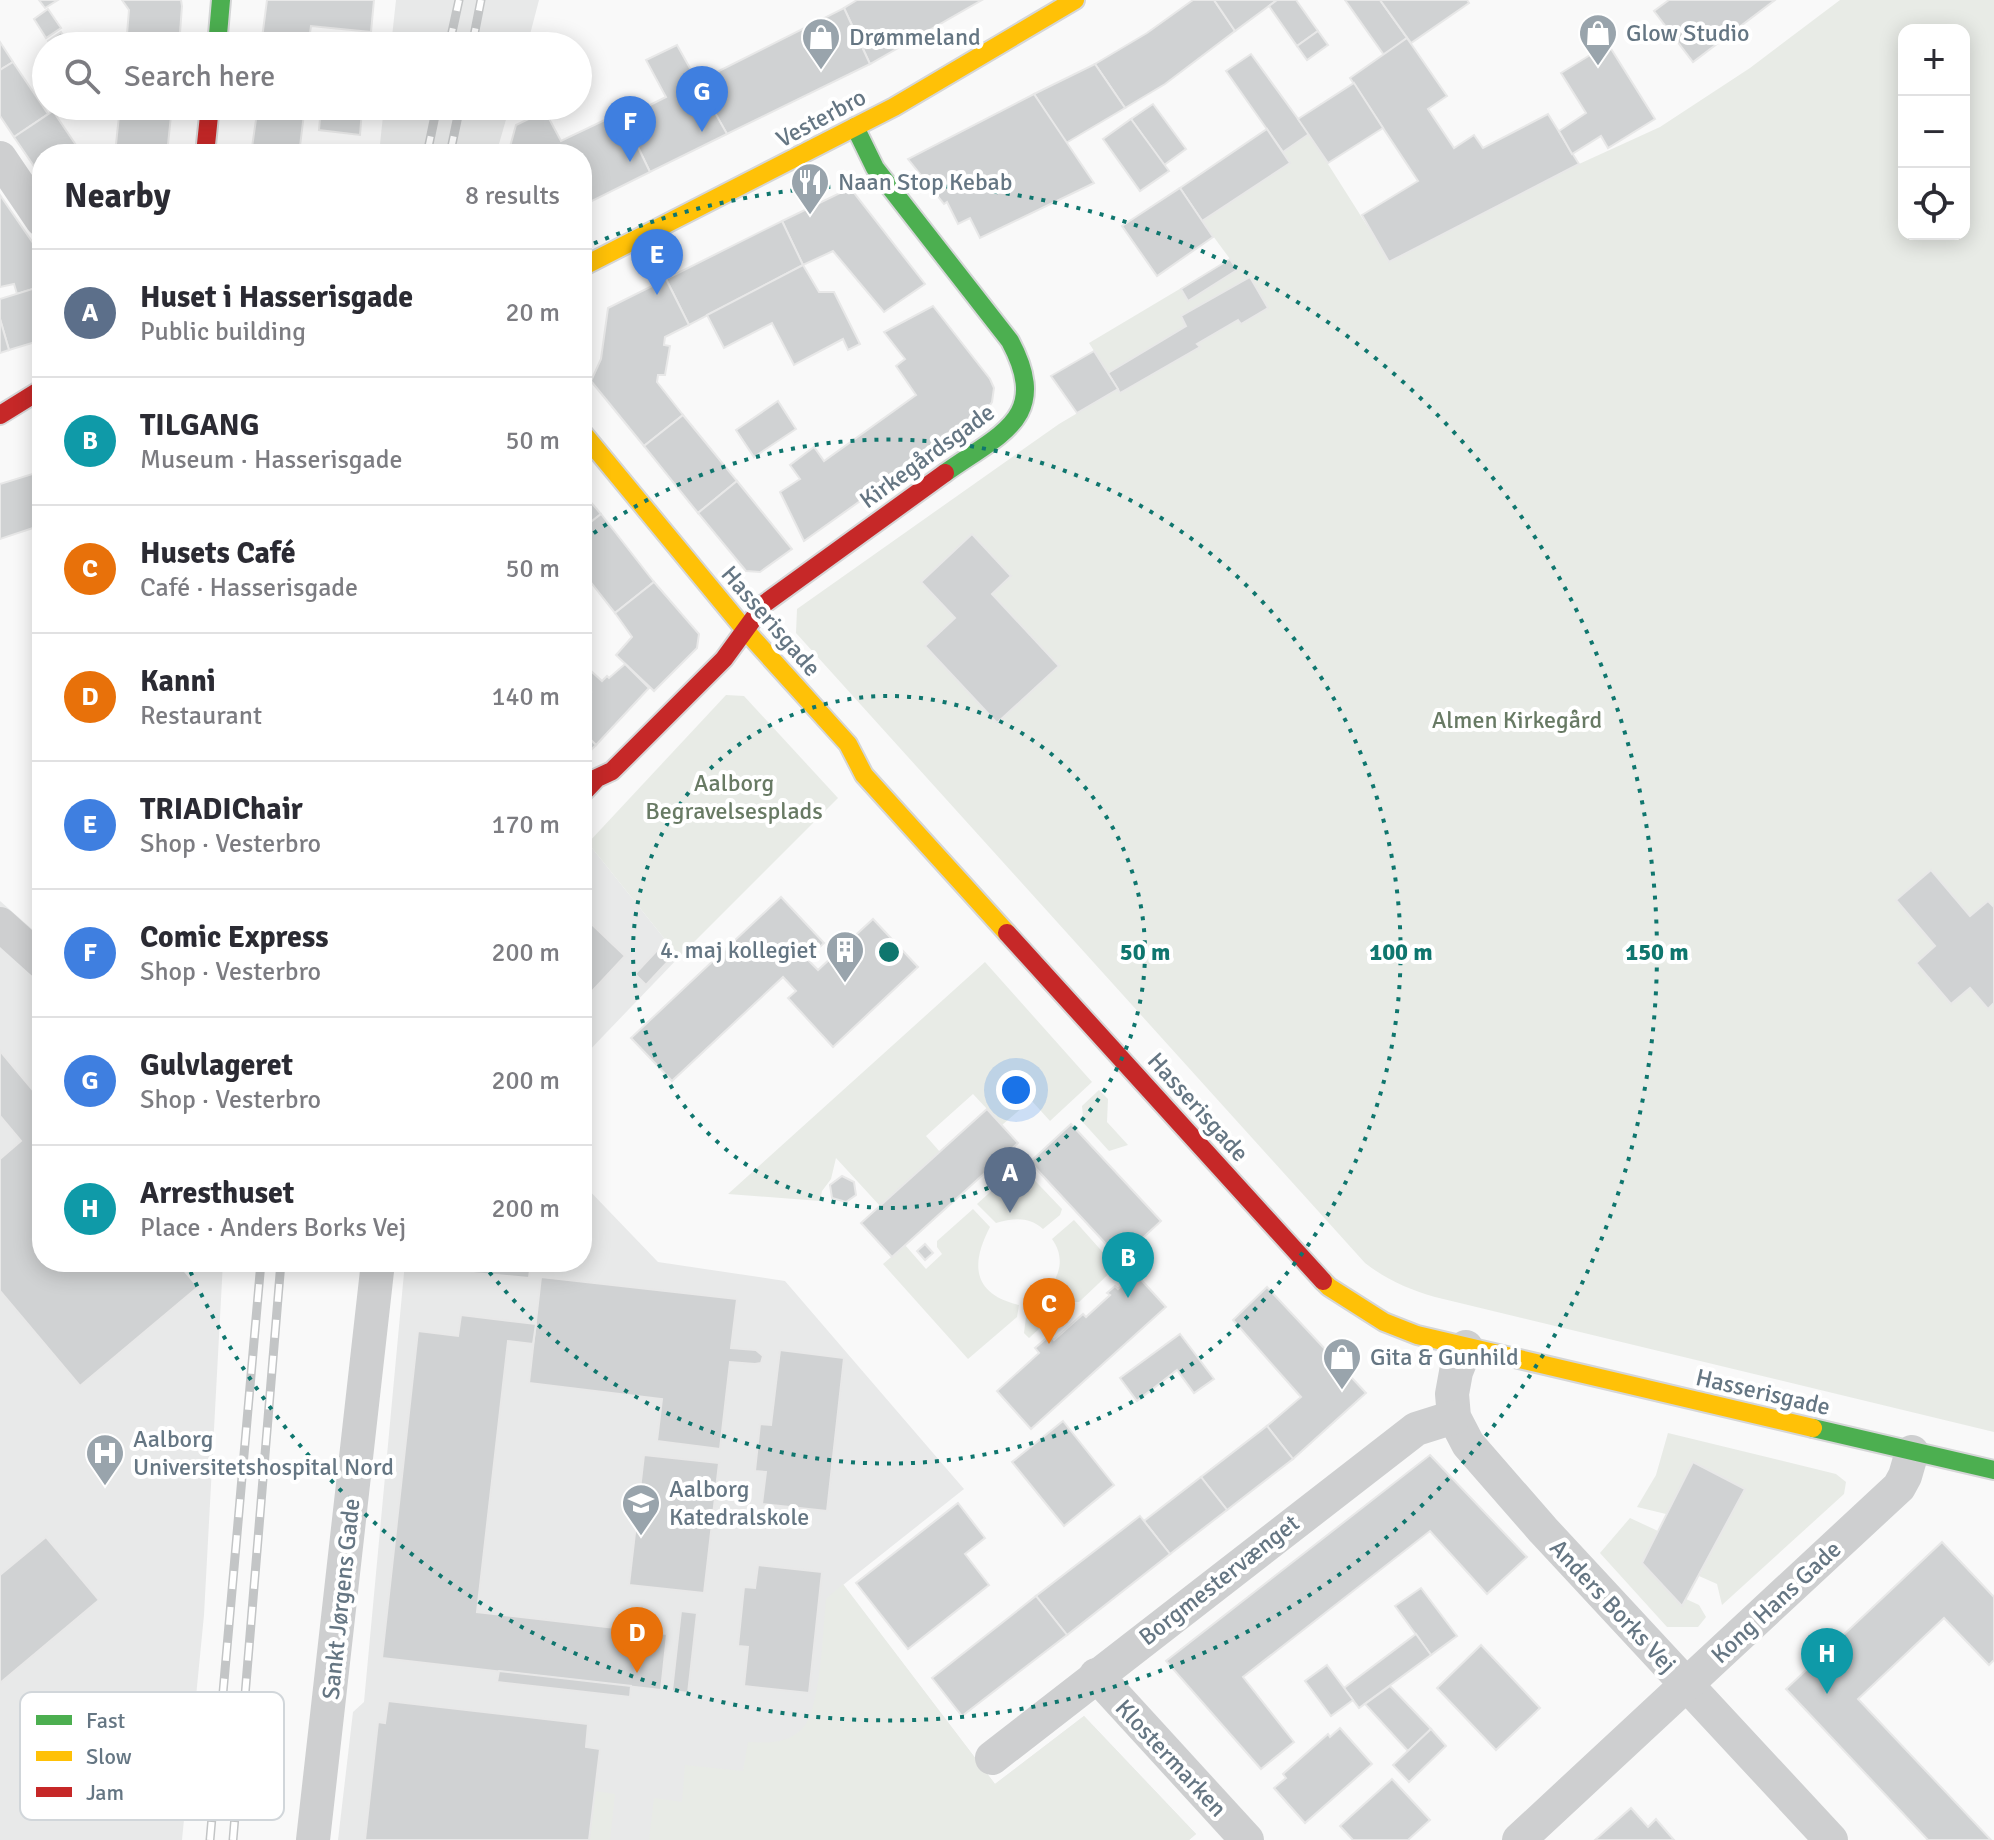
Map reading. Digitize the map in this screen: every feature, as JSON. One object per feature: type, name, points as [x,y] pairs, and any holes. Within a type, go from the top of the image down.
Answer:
[{"type":"street","points":[[218,32],[221,0]]},
{"type":"street","name":"Vesterbro","points":[[592,262],[855,127],[1041,10],[1075,0]]},
{"type":"street","points":[[206,144],[209,120]]},
{"type":"street","name":"Kirkegårdsgade","points":[[746,631],[764,604],[1011,426],[1021,414],[1028,393],[1024,366],[1010,341],[875,168],[855,127]]},
{"type":"street","points":[[0,158],[32,205]]},
{"type":"street","points":[[5,422],[32,398]]},
{"type":"street","name":"Hasserisgade","points":[[592,444],[746,631],[848,744],[864,775],[1329,1287],[1384,1322],[1417,1335],[1994,1470]]},
{"type":"street","points":[[592,783],[612,771],[724,659],[746,631]]},
{"type":"street","points":[[0,924],[32,953]]},
{"type":"street","name":"Sankt Jørgens Gade","points":[[313,1840],[377,1272]]},
{"type":"street","points":[[1454,1417],[1452,1394],[1456,1372],[1466,1347]]},
{"type":"street","name":"Borgmestervænget","points":[[992,1758],[1416,1429],[1454,1417]]},
{"type":"street","name":"Anders Borks Vej","points":[[1454,1417],[1468,1444],[1543,1530],[1831,1840]]},
{"type":"street","name":"Kong Hans Gade","points":[[1519,1840],[1899,1487],[1912,1452]]},
{"type":"street","name":"Klostermarken","points":[[1096,1675],[1247,1840]]},
{"type":"shaded area","points":[[396,0],[539,0],[531,32],[393,32]]},
{"type":"shaded area","points":[[383,120],[506,120],[499,144],[380,144]]},
{"type":"shaded area","points":[[592,848],[679,957],[592,1048]]},
{"type":"shaded area","name":"Aalborg Universitetshospital Nord","points":[[0,901],[32,929],[32,1272],[222,1272],[204,1615],[196,1692],[20,1692],[20,1820],[184,1820],[182,1840],[0,1840]]},
{"type":"shaded area","name":"Aalborg Katedralskole","points":[[592,1193],[658,1262],[785,1281],[964,1489],[843,1585],[995,1784],[1084,1716],[1196,1834],[1189,1840],[338,1840],[353,1712],[364,1702],[404,1272],[592,1272]]},
{"type":"green space","name":"Almen Kirkegård","points":[[1840,0],[1994,0],[1994,1432],[1435,1297],[1398,1283],[1373,1269],[796,633],[797,609],[1059,424],[1118,389],[1121,393],[1200,347],[1197,344],[1238,320],[1242,324],[1268,308],[1250,277],[1181,316],[1186,326],[1108,373],[1089,343],[1230,259],[1202,221],[1290,163],[1283,152],[1309,134],[1390,262],[1579,164],[1660,127],[1750,68]]},
{"type":"green space","name":"Aalborg Begravelsesplads","points":[[726,695],[744,696],[838,798],[679,957],[592,848],[592,839]]},
{"type":"green space","points":[[985,962],[1092,1082],[1050,1121],[1031,1100],[1002,1125],[973,1094],[926,1136],[940,1152],[880,1206],[836,1158],[831,1179],[822,1191],[820,1201],[728,1194]]},
{"type":"green space","points":[[1099,1090],[1108,1099],[1107,1122],[1128,1145],[1109,1151],[1080,1119],[1083,1116],[1082,1106]]},
{"type":"green space","points":[[1020,1165],[1062,1209],[1060,1215],[1043,1229],[1021,1219],[996,1223],[977,1204]]},
{"type":"green space","points":[[973,1209],[990,1227],[978,1265],[984,1286],[992,1294],[1019,1305],[1017,1317],[968,1359],[883,1264],[905,1245],[926,1269],[942,1254],[937,1241]]},
{"type":"green space","points":[[1074,1220],[1116,1267],[1079,1302],[1065,1302],[1051,1285],[1060,1262],[1052,1239]]},
{"type":"green space","points":[[1048,1292],[1062,1308],[1029,1338],[1024,1333],[1028,1300]]},
{"type":"green space","points":[[1668,1433],[1836,1474],[1846,1482],[1844,1494],[1722,1605],[1717,1584],[1699,1576],[1745,1489],[1694,1462],[1666,1514],[1637,1507],[1656,1475]]},
{"type":"green space","points":[[1630,1518],[1658,1531],[1642,1563],[1681,1605],[1686,1599],[1699,1605],[1706,1617],[1698,1627],[1667,1627],[1600,1553]]},
{"type":"green space","points":[[843,1584],[995,1784],[1084,1716],[1196,1834],[1189,1840],[649,1840],[654,1798],[682,1802],[685,1765],[743,1771],[748,1742],[783,1740],[802,1729],[817,1687],[826,1599]]},
{"type":"green space","points":[[595,1791],[615,1794],[610,1840],[589,1840]]},
{"type":"building","points":[[39,0],[58,0],[45,8]]},
{"type":"building","points":[[122,0],[181,0],[180,32],[127,32],[129,10]]},
{"type":"building","points":[[267,0],[374,0],[371,32],[311,26],[310,32],[263,32]]},
{"type":"building","points":[[857,0],[982,0],[870,64],[844,8]]},
{"type":"building","points":[[1193,0],[1214,0],[1235,31],[1165,84],[1125,108],[1095,64],[1147,33]]},
{"type":"building","points":[[1214,0],[1277,0],[1235,31]]},
{"type":"building","points":[[1277,0],[1296,0],[1318,31],[1297,46],[1269,6]]},
{"type":"building","points":[[1345,0],[1380,0],[1407,38],[1384,55]]},
{"type":"building","points":[[1380,0],[1467,0],[1469,3],[1411,43]]},
{"type":"building","points":[[1669,0],[1775,0],[1693,62],[1654,11]]},
{"type":"building","points":[[844,8],[870,64],[727,134],[697,82]]},
{"type":"building","points":[[48,9],[61,28],[55,32],[42,32],[34,19]]},
{"type":"building","points":[[1318,31],[1328,45],[1307,60],[1297,46]]},
{"type":"building","points":[[1407,38],[1447,96],[1428,109],[1454,148],[1474,135],[1483,148],[1548,114],[1579,164],[1389,262],[1362,215],[1418,181],[1350,78]]},
{"type":"building","points":[[0,42],[13,62],[0,70]]},
{"type":"building","points":[[1608,44],[1655,119],[1608,148],[1601,136],[1572,154],[1559,131],[1586,113],[1561,73]]},
{"type":"building","points":[[677,45],[727,134],[650,172],[624,118],[666,97],[646,60]]},
{"type":"building","points":[[1251,54],[1309,134],[1283,152],[1226,71]]},
{"type":"building","points":[[13,62],[32,90],[32,120],[39,120],[14,137],[0,116],[0,70]]},
{"type":"building","points":[[1095,64],[1125,108],[1066,143],[1034,94]]},
{"type":"building","points":[[1354,83],[1383,128],[1328,163],[1298,119]]},
{"type":"building","points":[[1034,94],[1094,183],[980,238],[970,218],[958,224],[947,202],[944,204],[908,159]]},
{"type":"building","points":[[1153,104],[1186,149],[1164,165],[1131,119]]},
{"type":"building","points":[[611,117],[615,122],[624,118],[650,172],[592,201],[592,144],[511,144],[516,125],[526,120],[550,120],[561,141]]},
{"type":"building","points":[[1131,119],[1169,171],[1140,191],[1103,139]]},
{"type":"building","points":[[40,120],[59,120],[75,144],[32,144],[32,163],[14,137]]},
{"type":"building","points":[[119,120],[171,120],[168,144],[116,144]]},
{"type":"building","points":[[256,120],[303,120],[300,144],[252,144]]},
{"type":"building","points":[[320,120],[361,120],[360,135],[319,130]]},
{"type":"building","points":[[1267,129],[1290,163],[1202,221],[1180,188]]},
{"type":"building","points":[[1180,188],[1213,237],[1157,276],[1122,226]]},
{"type":"building","points":[[844,191],[854,193],[925,284],[884,312],[833,251],[803,265],[782,221]]},
{"type":"building","points":[[0,195],[32,241],[32,289],[17,294],[14,284],[0,287]]},
{"type":"building","points":[[782,221],[803,265],[689,325],[666,279]]},
{"type":"building","points":[[1230,259],[1237,270],[1188,301],[1181,289]]},
{"type":"building","points":[[803,265],[819,292],[834,292],[860,344],[848,350],[843,339],[794,365],[772,323],[724,348],[707,315]]},
{"type":"building","points":[[1250,277],[1268,308],[1241,324],[1238,320],[1197,344],[1200,347],[1120,393],[1108,373],[1186,326],[1181,316]]},
{"type":"building","points":[[666,279],[689,325],[665,337],[664,345],[670,346],[665,375],[658,375],[657,382],[683,415],[644,446],[592,382],[601,359],[608,308]]},
{"type":"building","points":[[32,289],[32,343],[9,350],[0,319],[0,299]]},
{"type":"building","points":[[933,306],[990,379],[994,388],[992,402],[985,412],[804,541],[780,492],[800,479],[790,465],[814,447],[824,461],[916,395],[896,366],[905,359],[884,332]]},
{"type":"building","points":[[0,319],[9,350],[0,353]]},
{"type":"building","points":[[1094,351],[1118,389],[1077,413],[1051,376]]},
{"type":"building","points":[[778,401],[796,429],[754,457],[736,430]]},
{"type":"building","points":[[683,415],[737,481],[698,513],[644,446]]},
{"type":"building","points":[[32,474],[32,528],[0,539],[0,484]]},
{"type":"building","points":[[737,481],[792,549],[760,572],[746,571],[698,513]]},
{"type":"building","points":[[592,504],[601,514],[592,521]]},
{"type":"building","points":[[601,514],[654,582],[615,613],[592,584],[592,521]]},
{"type":"building","points":[[972,534],[1011,576],[992,594],[1059,666],[997,723],[925,646],[955,618],[921,582]]},
{"type":"building","points":[[654,582],[699,634],[697,648],[654,691],[616,655],[632,637],[615,613]]},
{"type":"building","points":[[625,664],[649,688],[596,745],[592,741],[592,672],[602,681],[607,676],[609,678]]},
{"type":"building","points":[[1931,870],[1970,916],[1988,901],[1994,907],[1994,1003],[1988,1009],[1970,988],[1951,1004],[1916,963],[1935,946],[1896,900]]},
{"type":"building","name":"4. maj kollegiet","points":[[781,897],[824,943],[807,959],[818,970],[873,919],[918,967],[833,1047],[788,998],[796,991],[783,977],[672,1081],[631,1038]]},
{"type":"building","points":[[592,925],[625,956],[592,991]]},
{"type":"building","points":[[662,945],[674,955],[646,985],[635,974]]},
{"type":"building","points":[[0,1051],[32,1089],[32,1272],[185,1272],[198,1287],[80,1386],[0,1291],[0,1159],[21,1141],[0,1116]]},
{"type":"building","points":[[987,1109],[1018,1143],[892,1257],[861,1223]]},
{"type":"building","points":[[1071,1124],[1161,1221],[1120,1259],[1030,1162]]},
{"type":"building","points":[[842,1176],[854,1182],[856,1195],[846,1202],[832,1198],[830,1185]]},
{"type":"building","points":[[925,1244],[933,1253],[925,1260],[917,1251]]},
{"type":"building","points":[[462,1272],[530,1272],[529,1278]]},
{"type":"building","points":[[1135,1273],[1166,1307],[1031,1429],[997,1391],[1039,1353],[1035,1348],[1050,1335],[1054,1340],[1083,1314],[1086,1317],[1110,1295],[1107,1293],[1115,1286],[1118,1289]]},
{"type":"building","points":[[541,1277],[737,1299],[731,1348],[756,1350],[763,1356],[761,1363],[730,1362],[720,1449],[657,1441],[662,1399],[529,1383]]},
{"type":"building","points":[[1267,1287],[1366,1393],[1293,1459],[1267,1426],[1301,1397],[1233,1320]]},
{"type":"building","points":[[461,1315],[536,1324],[533,1344],[508,1341],[477,1612],[667,1634],[661,1690],[382,1658],[418,1331],[458,1336]]},
{"type":"building","points":[[1180,1334],[1214,1379],[1194,1393],[1177,1370],[1137,1401],[1120,1378]]},
{"type":"building","points":[[780,1350],[844,1358],[827,1511],[762,1504],[766,1472],[755,1471],[760,1424],[771,1425]]},
{"type":"building","points":[[1063,1421],[1114,1485],[1064,1526],[1012,1462]]},
{"type":"building","points":[[1267,1426],[1293,1459],[1227,1510],[1201,1477]]},
{"type":"building","points":[[644,1455],[719,1463],[704,1593],[629,1585]]},
{"type":"building","points":[[1430,1455],[1527,1557],[1487,1594],[1430,1531],[1243,1677],[1294,1742],[1261,1769],[1166,1661]]},
{"type":"building","points":[[1693,1462],[1745,1489],[1682,1606],[1642,1563]]},
{"type":"building","points":[[1201,1477],[1227,1510],[1170,1554],[1144,1521]]},
{"type":"building","points":[[958,1503],[985,1538],[965,1554],[989,1585],[908,1649],[856,1583]]},
{"type":"building","points":[[1140,1516],[1170,1554],[1067,1635],[1036,1596]]},
{"type":"building","points":[[46,1537],[99,1600],[0,1683],[0,1575]]},
{"type":"building","points":[[1942,1542],[1994,1597],[1994,1660],[1989,1665],[1944,1618],[1858,1699],[1991,1840],[1928,1840],[1786,1689]]},
{"type":"building","points":[[758,1565],[822,1572],[809,1693],[744,1686],[748,1647],[738,1646],[744,1587],[755,1588]]},
{"type":"building","points":[[1421,1588],[1457,1636],[1431,1655],[1395,1606]]},
{"type":"building","points":[[1036,1596],[1067,1635],[962,1716],[932,1678]]},
{"type":"building","points":[[681,1611],[697,1613],[688,1693],[672,1691]]},
{"type":"building","points":[[1416,1634],[1431,1655],[1359,1708],[1344,1688]]},
{"type":"building","points":[[1481,1645],[1540,1708],[1496,1750],[1437,1688]]},
{"type":"building","points":[[1327,1665],[1353,1700],[1331,1716],[1305,1681]]},
{"type":"building","points":[[499,1671],[631,1686],[630,1697],[497,1682]]},
{"type":"building","points":[[1390,1686],[1431,1729],[1408,1751],[1365,1704]]},
{"type":"building","points":[[388,1701],[588,1724],[586,1747],[600,1749],[589,1840],[365,1840],[378,1722],[385,1723]]},
{"type":"building","points":[[1340,1728],[1372,1764],[1305,1823],[1274,1788],[1286,1778],[1283,1774],[1328,1734],[1330,1737]]},
{"type":"building","points":[[1431,1729],[1446,1746],[1409,1782],[1393,1765]]},
{"type":"building","points":[[1392,1779],[1430,1820],[1408,1840],[1353,1840],[1340,1826]]},
{"type":"building","points":[[1631,1808],[1648,1827],[1656,1819],[1674,1840],[1595,1840]]},
{"type":"railway","points":[[452,32],[459,0]]},
{"type":"railway","points":[[475,32],[481,0]]},
{"type":"railway","points":[[429,144],[434,120]]},
{"type":"railway","points":[[452,144],[457,120]]},
{"type":"railway","points":[[223,1692],[260,1272]]},
{"type":"railway","points":[[245,1692],[280,1272]]},
{"type":"railway","points":[[210,1840],[212,1820]]},
{"type":"railway","points":[[233,1840],[235,1820]]},
{"type":"traffic: fast","points":[[218,32],[221,0]]},
{"type":"traffic: fast","points":[[855,127],[875,168],[1010,341],[1021,367],[1025,388],[1022,406],[1014,421],[1001,434],[945,473]]},
{"type":"traffic: fast","points":[[1813,1428],[1994,1470]]},
{"type":"traffic: slow","points":[[592,262],[894,107],[1075,0]]},
{"type":"traffic: slow","points":[[592,444],[746,631],[848,744],[864,775],[1007,933]]},
{"type":"traffic: slow","points":[[1323,1281],[1384,1322],[1417,1335],[1813,1428]]},
{"type":"traffic: jam","points":[[206,144],[209,120]]},
{"type":"traffic: jam","points":[[0,415],[32,395]]},
{"type":"traffic: jam","points":[[592,783],[612,771],[724,659],[764,604],[945,473]]},
{"type":"traffic: jam","points":[[1007,933],[1323,1281]]},
{"type":"place","name":"Glow Studio","points":[[1598,67]]},
{"type":"place","name":"Drømmeland","points":[[821,71]]},
{"type":"place","name":"Gulvlageret","points":[[702,132]]},
{"type":"place","name":"Comic Express","points":[[630,162]]},
{"type":"place","name":"Naan Stop Kebab","points":[[810,216]]},
{"type":"place","name":"TRIADIChair","points":[[657,295]]},
{"type":"place","name":"4. maj kollegiet","points":[[845,984]]},
{"type":"place","name":"Huset i Hasserisgade","points":[[1010,1213]]},
{"type":"place","name":"TILGANG","points":[[1128,1298]]},
{"type":"place","name":"Husets Café","points":[[1049,1344]]},
{"type":"place","name":"Gita & Gunhild","points":[[1342,1391]]},
{"type":"place","name":"Aalborg Universitetshospital Nord","points":[[105,1487]]},
{"type":"place","name":"Aalborg Katedralskole","points":[[641,1537]]},
{"type":"place","name":"Kanni","points":[[637,1673]]},
{"type":"place","name":"Arresthuset","points":[[1827,1694]]}]
